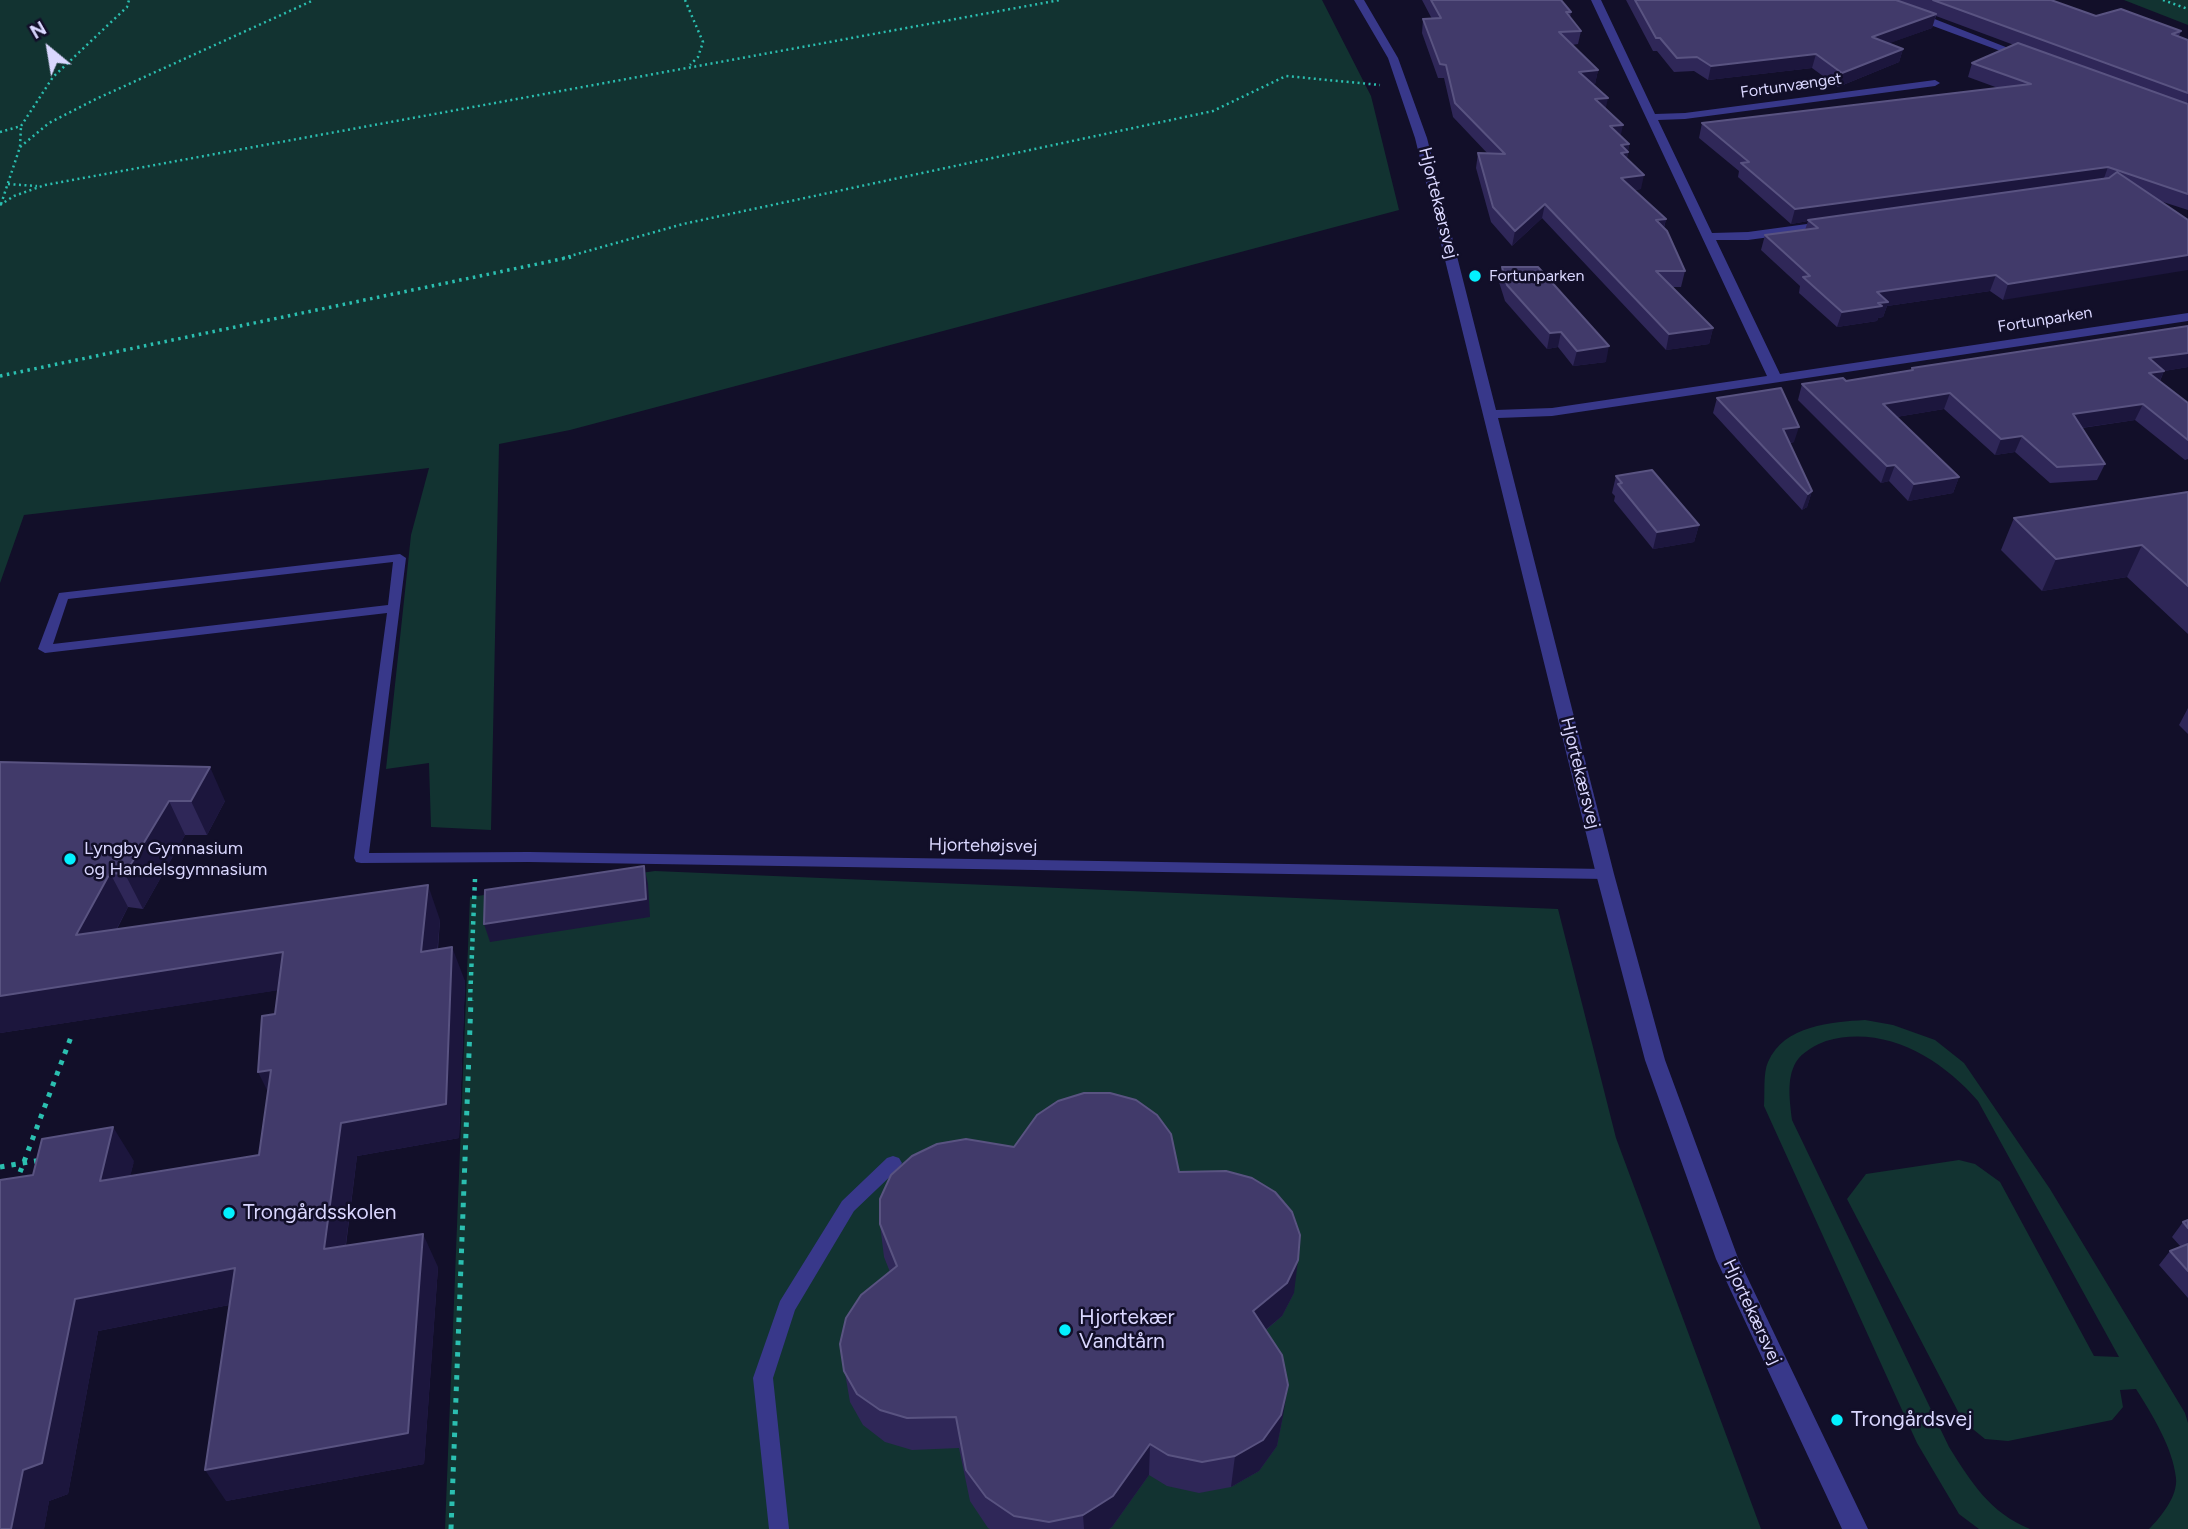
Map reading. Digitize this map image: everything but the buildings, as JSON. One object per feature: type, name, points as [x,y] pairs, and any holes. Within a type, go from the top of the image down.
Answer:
[{"type":"street","name":"Hjortekærsvej","points":[[1359,0],[1392,58],[1421,138],[1605,874],[1655,1060],[1727,1259],[1855,1529]]},
{"type":"street","points":[[1596,0],[1775,379]]},
{"type":"street","points":[[1868,0],[1891,5],[2039,61]]},
{"type":"street","name":"Fortunvænget","points":[[1651,117],[1685,116],[1936,83]]},
{"type":"street","points":[[1708,237],[1748,236],[1844,223]]},
{"type":"street","name":"Fortunparken","points":[[1490,414],[1552,412],[2188,317]]},
{"type":"lane","points":[[400,558],[393,608],[112,641],[44,649],[63,596],[400,558]]},
{"type":"lane","name":"Hjortehøjsvej","points":[[393,608],[361,858],[476,857],[1605,874]]},
{"type":"lane","points":[[779,1529],[763,1378],[787,1307],[827,1240],[848,1206],[893,1163]]},
{"type":"path","points":[[0,205],[20,147],[21,126],[53,78],[127,7],[129,0]]},
{"type":"path","points":[[20,147],[49,123],[96,99],[314,0]]},
{"type":"path","points":[[685,0],[705,43],[698,59],[686,67]]},
{"type":"path","points":[[0,205],[14,196],[45,186],[1060,0]]},
{"type":"path","points":[[2163,0],[2188,9]]},
{"type":"path","points":[[0,376],[583,254],[683,225],[1213,111],[1286,76],[1307,76],[1366,86],[1402,85]]},
{"type":"path","points":[[0,132],[21,126]]},
{"type":"path","points":[[7,184],[45,186]]},
{"type":"path","points":[[451,1529],[476,857]]},
{"type":"path","points":[[15,1188],[21,1163],[71,1037]]},
{"type":"path","points":[[0,1167],[44,1160]]},
{"type":"green space","points":[[0,0],[1322,0],[1371,96],[1399,210],[570,430],[499,444],[491,830],[431,827],[429,763],[386,769],[411,535],[429,468],[24,515],[0,583]]},
{"type":"green space","points":[[2124,0],[2188,0],[2188,25]]},
{"type":"green space","points":[[655,871],[1558,909],[1616,1138],[1761,1529],[445,1529],[470,897]]},
{"type":"green space","points":[[1865,1020],[1893,1025],[1935,1040],[1964,1063],[2050,1189],[2185,1413],[2188,1423],[2188,1529],[2149,1529],[2172,1499],[2176,1478],[2166,1443],[2136,1389],[2120,1390],[2123,1407],[2112,1420],[2008,1441],[1985,1439],[1963,1421],[1847,1199],[1866,1174],[1959,1160],[1975,1164],[2000,1182],[2094,1356],[2119,1357],[1978,1101],[1947,1071],[1910,1049],[1890,1041],[1848,1037],[1826,1041],[1802,1055],[1796,1062],[1791,1076],[1792,1120],[1949,1447],[1983,1495],[2004,1514],[2030,1529],[1979,1529],[1959,1514],[1917,1443],[1764,1106],[1766,1067],[1775,1050],[1785,1040],[1824,1024]]},
{"type":"place","name":"Fortunparken","points":[[1475,276]]},
{"type":"place","name":"Lyngby Gymnasium og Handelsgymnasium","points":[[70,859]]},
{"type":"place","name":"Trongårdsskolen","points":[[229,1213]]},
{"type":"place","name":"Hjortekær Vandtårn","points":[[1065,1330]]},
{"type":"place","name":"Trongårdsvej","points":[[1837,1420]]}]
